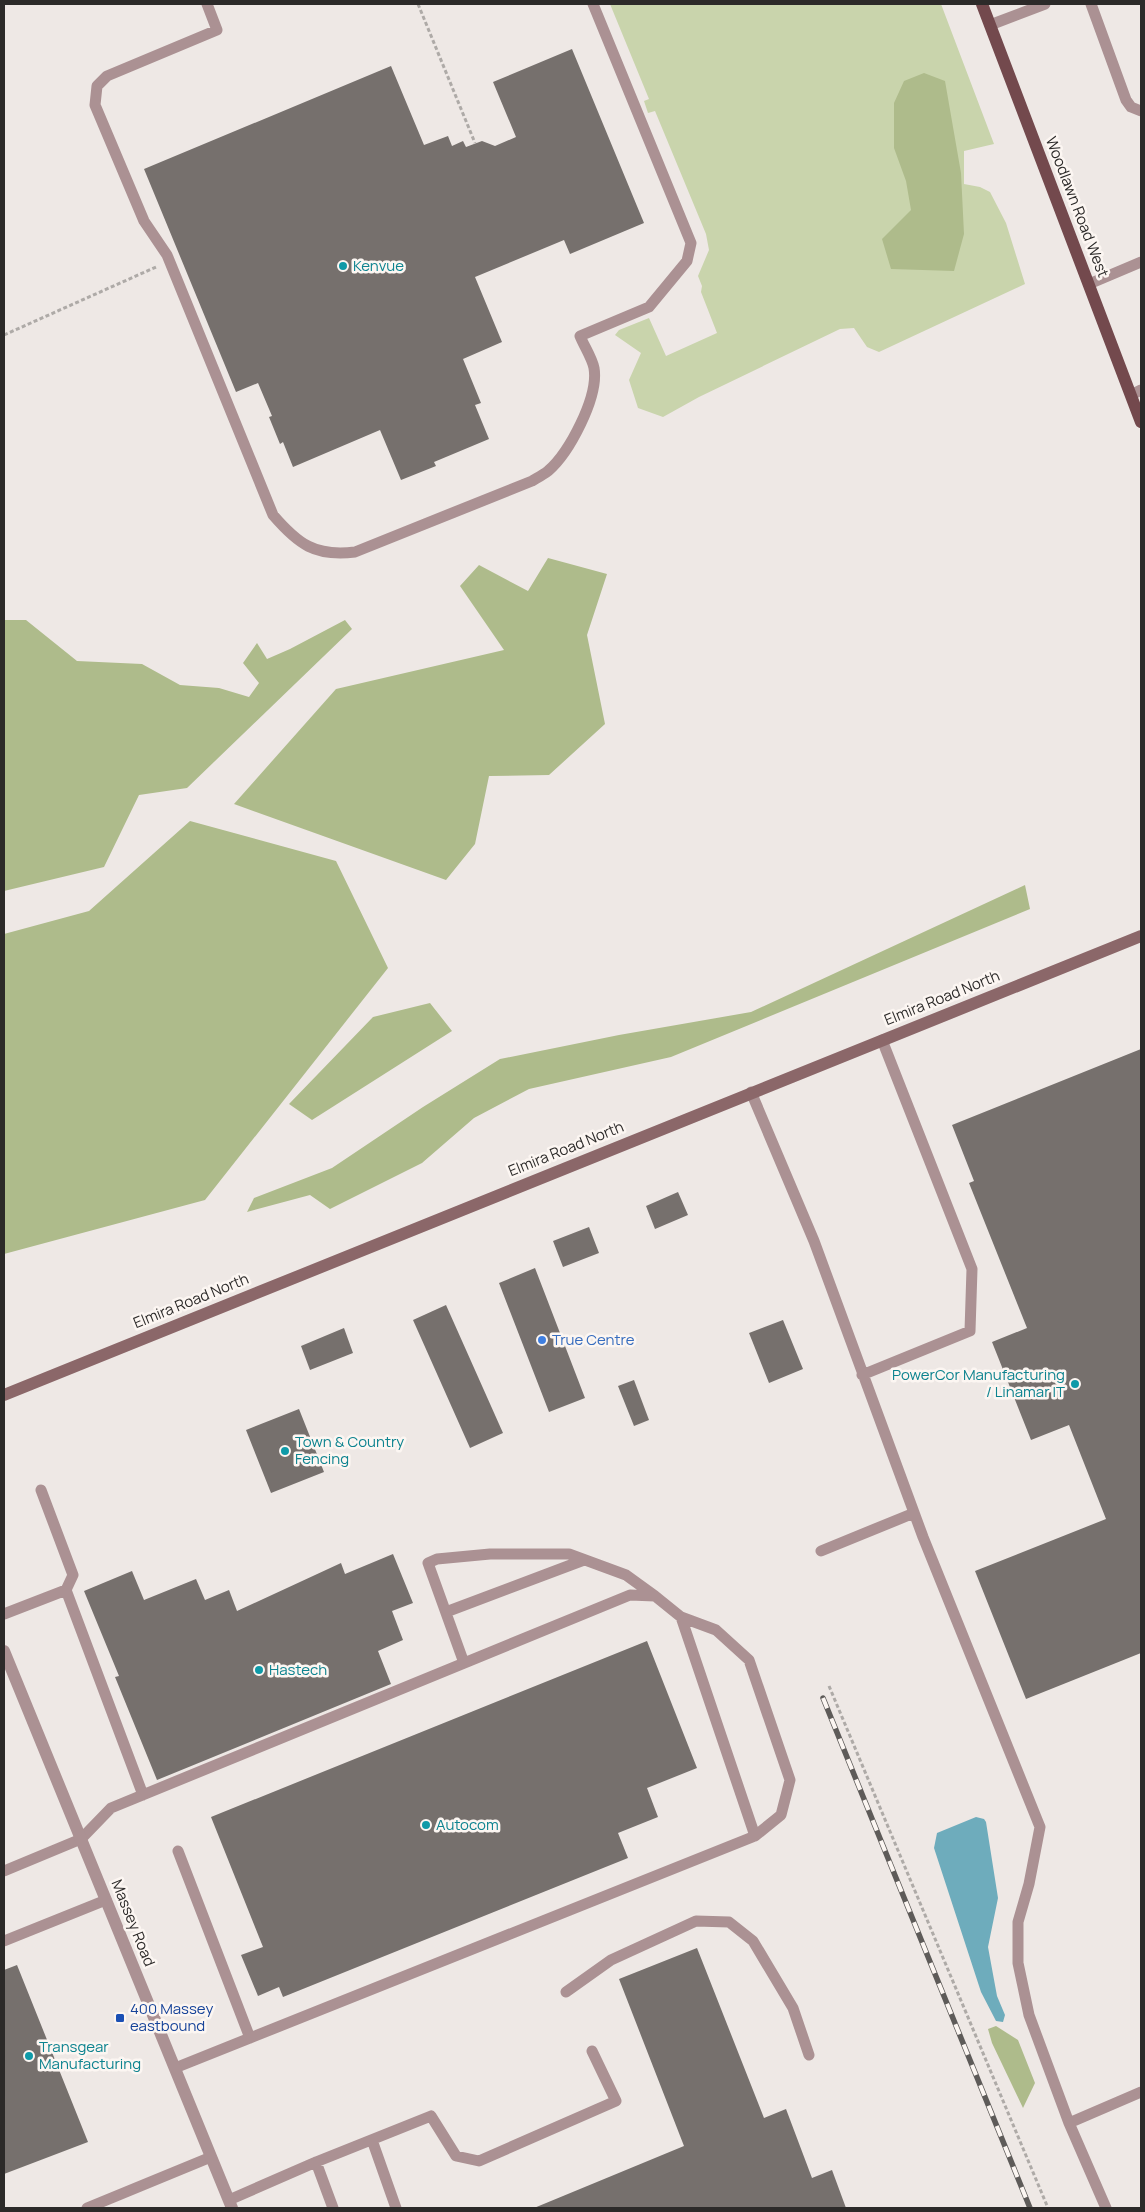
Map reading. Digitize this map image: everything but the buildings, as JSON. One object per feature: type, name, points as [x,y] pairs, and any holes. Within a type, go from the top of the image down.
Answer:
[{"type":"main road","name":"Woodlawn Road West","points":[[982,4],[1089,284],[1136,392],[1141,422]]},
{"type":"main road","name":"Elmira Road North","points":[[4,1394],[1141,936]]},
{"type":"street","name":"Massey Road","points":[[4,1651],[231,2204]]},
{"type":"lane","points":[[207,4],[218,30],[107,76],[97,86],[94,97],[95,105],[144,222],[169,261],[273,515],[295,538],[322,553],[336,555],[355,552],[532,481],[548,470],[562,456],[586,412],[592,390],[594,368],[580,336],[649,307],[687,261],[691,243],[593,4]]},
{"type":"lane","points":[[990,25],[1045,4]]},
{"type":"lane","points":[[1091,4],[1126,100],[1131,107],[1141,111]]},
{"type":"lane","points":[[1089,284],[1141,262]]},
{"type":"lane","points":[[862,1375],[970,1331],[972,1269],[882,1040]]},
{"type":"lane","points":[[751,1092],[814,1241],[914,1513],[1040,1827],[1029,1884],[1018,1922],[1018,1963],[1029,2015],[1069,2123],[1106,2208]]},
{"type":"lane","points":[[4,1614],[66,1590],[73,1575],[41,1490]]},
{"type":"lane","points":[[821,1551],[914,1513]]},
{"type":"lane","points":[[175,2068],[755,1836],[781,1815],[790,1780],[749,1660],[716,1630],[682,1617],[626,1575],[568,1554],[490,1554],[438,1558],[428,1563],[464,1664]]},
{"type":"lane","points":[[446,1612],[584,1560]]},
{"type":"lane","points":[[66,1590],[142,1796]]},
{"type":"lane","points":[[4,1871],[81,1838],[111,1808],[630,1595],[655,1596]]},
{"type":"lane","points":[[682,1617],[755,1836]]},
{"type":"lane","points":[[178,1851],[250,2038]]},
{"type":"lane","points":[[4,1941],[106,1900]]},
{"type":"lane","points":[[566,1992],[611,1960],[696,1921],[729,1922],[753,1940],[793,2008],[809,2055]]},
{"type":"lane","points":[[231,2204],[316,2162],[431,2116],[456,2156],[479,2162],[616,2101],[592,2051]]},
{"type":"lane","points":[[1069,2123],[1141,2092]]},
{"type":"lane","points":[[372,2140],[396,2208]]},
{"type":"lane","points":[[87,2208],[211,2157]]},
{"type":"lane","points":[[316,2162],[333,2208]]},
{"type":"path","points":[[418,4],[475,143]]},
{"type":"path","points":[[4,335],[169,261]]},
{"type":"path","points":[[829,1686],[1048,2208]]},
{"type":"green space","points":[[610,4],[941,4],[994,144],[964,151],[964,184],[980,187],[990,192],[1006,223],[1025,284],[879,352],[867,347],[854,328],[840,329],[699,397],[663,417],[638,408],[629,380],[641,353],[615,335],[619,330],[649,318],[666,356],[717,333],[701,292],[702,286],[698,276],[709,250],[706,234],[655,111],[648,113],[644,101],[649,99]]},
{"type":"green space","points":[[924,73],[945,81],[961,173],[964,234],[954,271],[891,269],[882,239],[911,210],[906,181],[894,148],[894,103],[904,81]]},
{"type":"green space","points":[[548,558],[607,574],[587,635],[605,724],[549,775],[489,776],[475,844],[446,880],[234,804],[336,689],[504,650],[460,586],[479,565],[528,591]]},
{"type":"green space","points":[[4,620],[26,620],[77,661],[142,664],[180,685],[219,688],[249,697],[259,683],[243,663],[257,643],[267,659],[345,620],[352,629],[187,788],[139,795],[104,867],[4,891]]},
{"type":"green space","points":[[190,821],[336,861],[388,968],[205,1200],[4,1254],[4,934],[89,911]]},
{"type":"green space","points":[[1025,885],[1030,909],[671,1057],[529,1089],[474,1118],[422,1163],[330,1209],[310,1195],[247,1212],[254,1198],[332,1168],[423,1107],[500,1059],[619,1035],[751,1012]]},
{"type":"green space","points":[[430,1003],[452,1031],[312,1120],[289,1104],[373,1017]]},
{"type":"green space","points":[[996,2026],[1018,2040],[1035,2083],[1023,2108],[992,2043],[988,2029]]},
{"type":"water","points":[[976,1817],[984,1819],[986,1822],[998,1898],[988,1947],[997,1996],[1005,2015],[1003,2022],[996,2021],[981,1992],[934,1848],[937,1833]]},
{"type":"railway","points":[[823,1698],[1030,2208]]},
{"type":"place","name":"Kenvue","points":[[343,266]]},
{"type":"place","name":"True Centre","points":[[542,1340]]},
{"type":"place","name":"PowerCor Manufacturing / Linamar IT","points":[[1075,1384]]},
{"type":"place","name":"Town & Country Fencing","points":[[285,1451]]},
{"type":"place","name":"Hastech","points":[[259,1670]]},
{"type":"place","name":"Autocom","points":[[426,1825]]},
{"type":"place","name":"400 Massey eastbound","points":[[120,2018]]},
{"type":"place","name":"Transgear Manufacturing","points":[[29,2056]]}]
